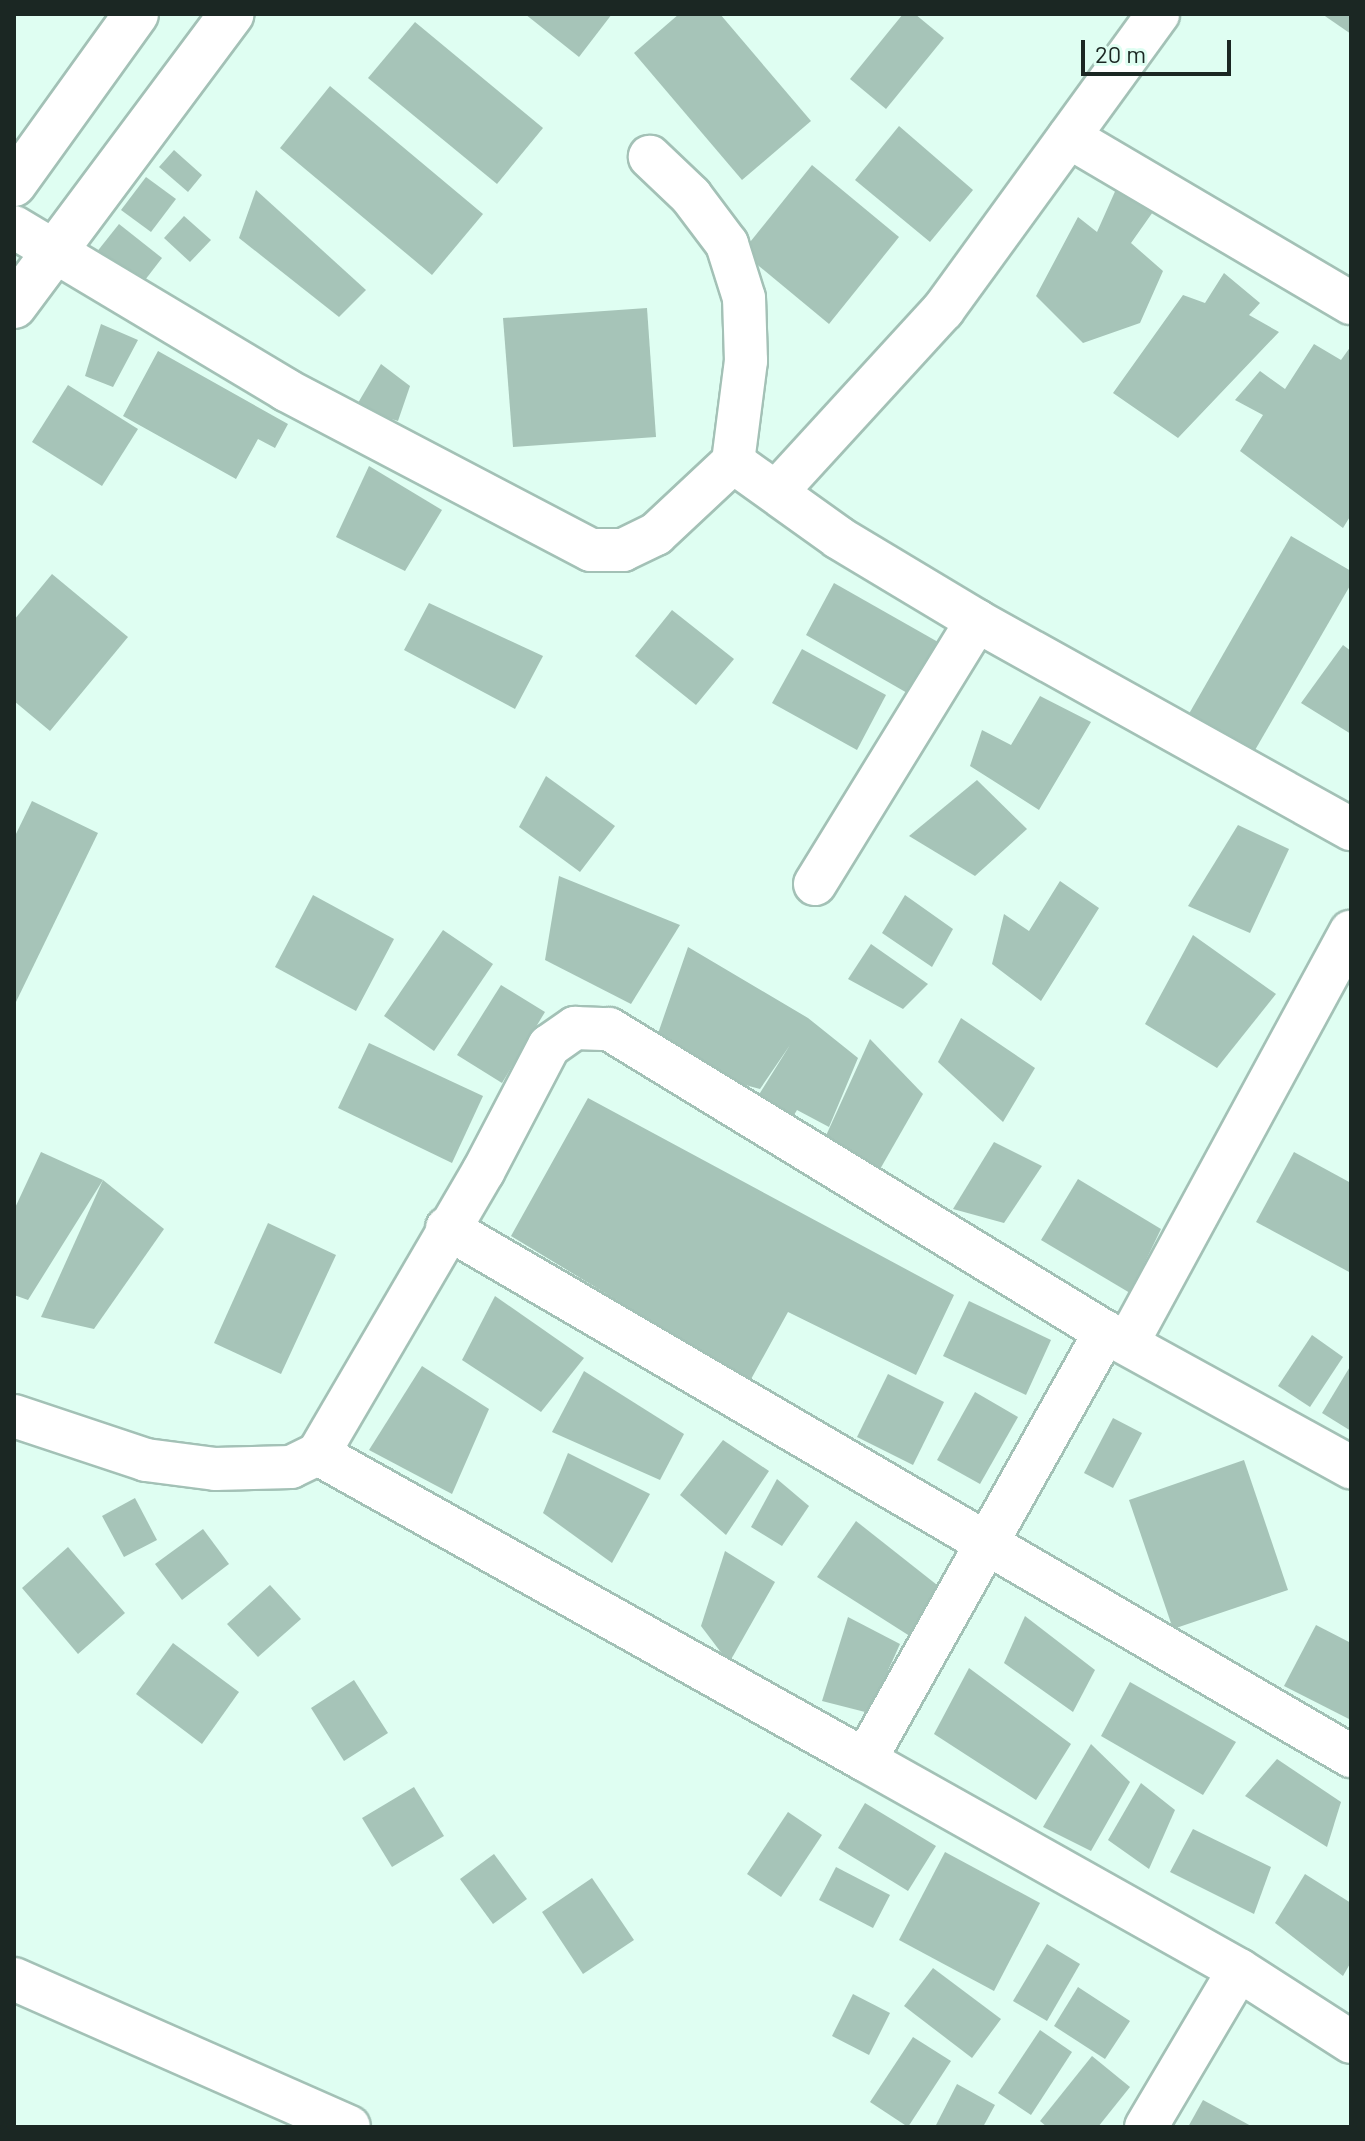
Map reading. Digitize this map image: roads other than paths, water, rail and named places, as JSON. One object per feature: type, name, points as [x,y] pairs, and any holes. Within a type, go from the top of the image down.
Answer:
[{"type":"highway","points":[[14,184],[136,14]]},
{"type":"highway","points":[[14,306],[232,14]]},
{"type":"street","points":[[777,491],[943,310],[1158,14]]},
{"type":"street","points":[[1069,137],[1351,303]]},
{"type":"street","points":[[14,227],[286,390],[591,550],[623,550],[656,534],[733,462],[746,361],[744,298],[727,244],[691,196],[650,157]]},
{"type":"street","points":[[733,462],[839,538],[977,621],[1351,829]]},
{"type":"street","points":[[815,884],[977,621]]},
{"type":"street","points":[[865,1760],[989,1543],[1117,1337],[1351,932]]},
{"type":"street","points":[[14,1416],[146,1460],[215,1469],[291,1467],[318,1454],[447,1228],[504,1136],[549,1046],[575,1028],[609,1029],[1117,1337],[1351,1467]]},
{"type":"street","points":[[447,1228],[1351,1756]]},
{"type":"street","points":[[318,1454],[1239,1970],[1351,2042]]},
{"type":"street","points":[[1146,2127],[1239,1970]]},
{"type":"street","points":[[14,1979],[349,2127]]}]
